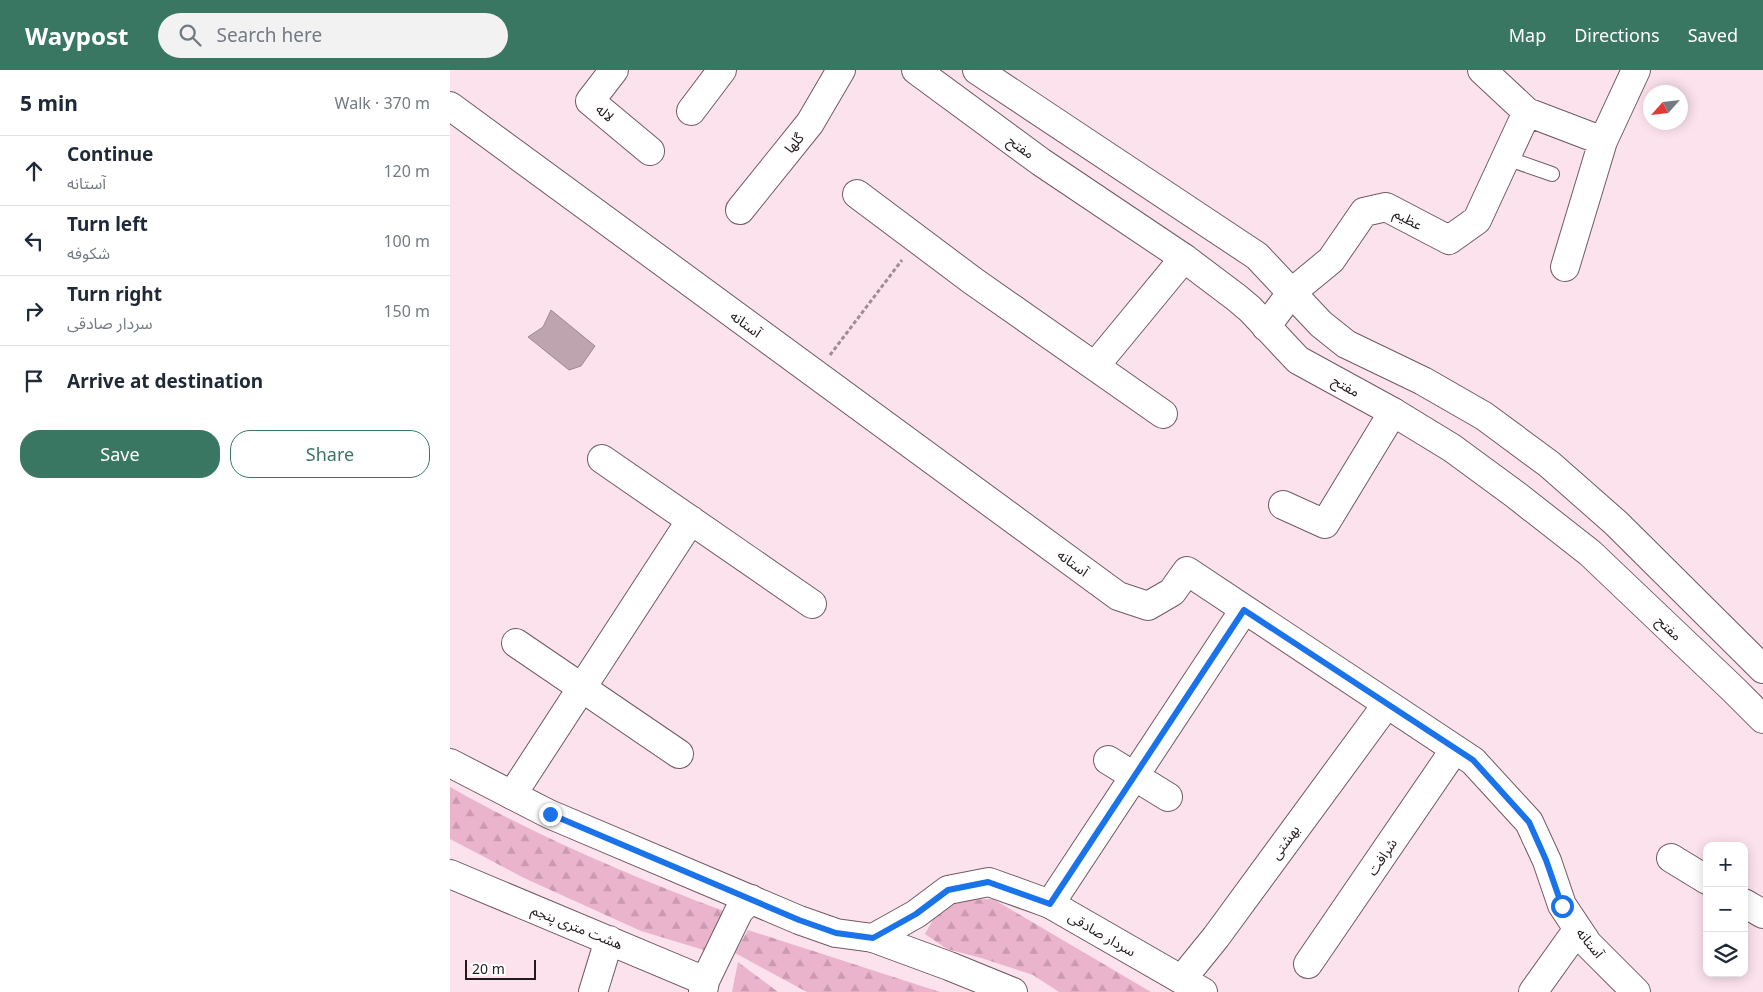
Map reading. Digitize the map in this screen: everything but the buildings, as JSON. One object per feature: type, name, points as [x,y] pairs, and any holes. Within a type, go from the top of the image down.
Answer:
[{"type":"street","points":[[691,112],[722,70]]},
{"type":"street","name":"گلها","points":[[740,210],[810,123],[841,70]]},
{"type":"street","name":"مفتح","points":[[916,70],[1041,162],[1184,258],[1237,298],[1250,309],[1298,360],[1393,412],[1452,448],[1516,495],[1590,554],[1763,719]]},
{"type":"street","points":[[977,70],[1257,256],[1320,324],[1346,344],[1424,381],[1484,416],[1549,464],[1616,522],[1763,669]]},
{"type":"street","points":[[1482,70],[1527,112],[1603,141]]},
{"type":"street","points":[[1565,267],[1603,141],[1636,70]]},
{"type":"street","name":"لاله","points":[[608,72],[590,101],[650,151]]},
{"type":"street","name":"آستانه","points":[[450,106],[1118,596],[1148,606],[1172,592],[1187,571],[1473,760],[1529,822],[1546,860],[1562,906],[1588,944],[1636,992]]},
{"type":"street","name":"عظیم","points":[[1266,327],[1291,293],[1331,260],[1364,212],[1386,207],[1449,240],[1477,220],[1527,112]]},
{"type":"street","points":[[857,194],[973,281],[1163,414]]},
{"type":"street","points":[[1095,366],[1184,258]]},
{"type":"street","points":[[1283,505],[1325,524],[1393,412]]},
{"type":"street","points":[[602,459],[812,604]]},
{"type":"street","points":[[512,795],[691,520]]},
{"type":"street","points":[[1050,904],[1244,610]]},
{"type":"street","points":[[516,643],[678,754]]},
{"type":"street","name":"بهشتی","points":[[1193,986],[1387,704]]},
{"type":"street","name":"شرافت","points":[[1308,964],[1455,749]]},
{"type":"street","points":[[1108,760],[1168,797]]},
{"type":"street","points":[[450,763],[550,814],[799,920],[836,933],[873,938],[1013,992]]},
{"type":"street","points":[[1671,858],[1703,878]]},
{"type":"street","name":"هشت متری پنجم","points":[[450,874],[609,940],[704,986]]},
{"type":"street","name":"سردار صادقی","points":[[873,938],[916,914],[948,890],[988,882],[1050,904],[1193,986]]},
{"type":"street","points":[[704,986],[739,911],[751,900]]},
{"type":"street","points":[[1748,905],[1763,914]]},
{"type":"street","points":[[1533,992],[1578,929]]},
{"type":"street","points":[[593,992],[609,940]]},
{"type":"lane","points":[[1506,158],[1552,174]]},
{"type":"path","points":[[816,374],[917,239]]},
{"type":"green space","points":[[450,787],[516,822],[584,854],[724,911],[707,951],[641,931],[524,878],[450,839]]},
{"type":"green space","points":[[993,899],[1151,992],[1059,992],[1033,975],[947,949],[925,934],[936,914],[954,900]]},
{"type":"green space","points":[[748,930],[940,992],[807,992],[735,953]]},
{"type":"green space","points":[[738,962],[778,992],[732,992]]},
{"type":"route","points":[[550,814],[799,920],[836,933],[873,938],[916,914],[948,890],[988,882],[1050,904],[1244,610],[1473,760],[1529,822],[1546,860],[1562,906]]}]
